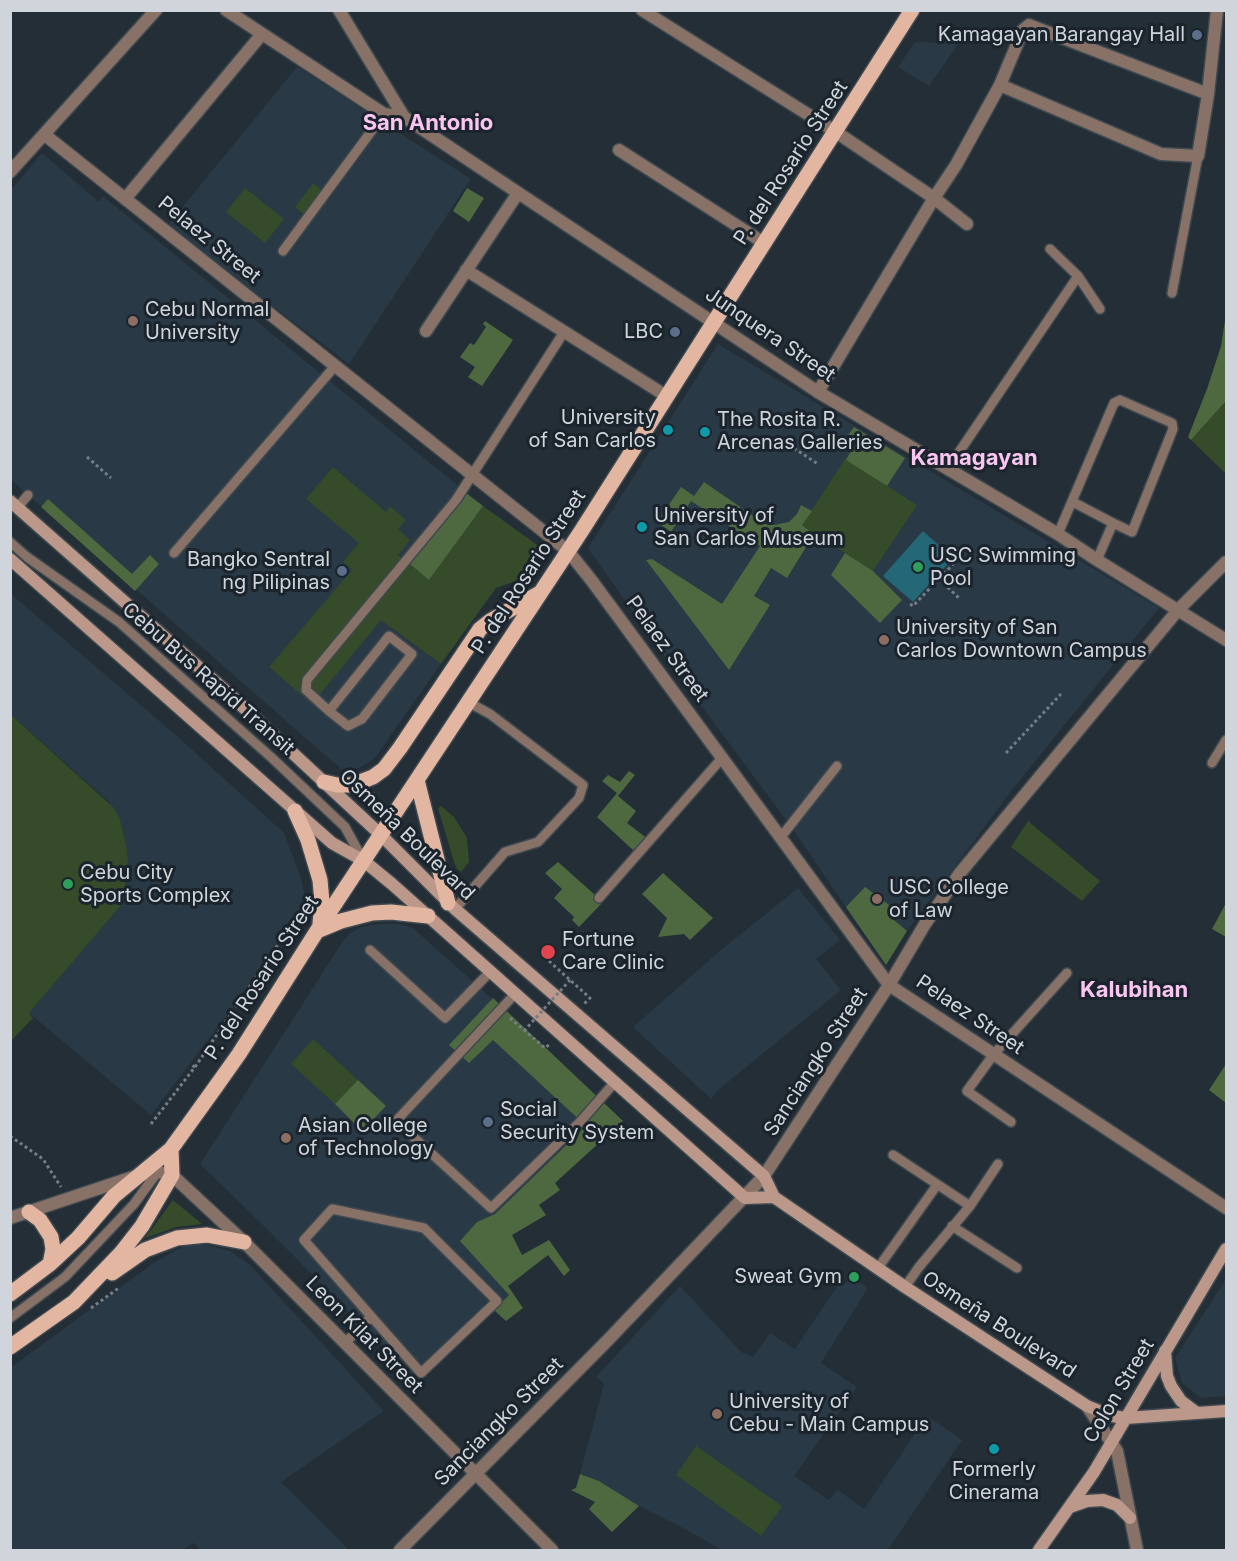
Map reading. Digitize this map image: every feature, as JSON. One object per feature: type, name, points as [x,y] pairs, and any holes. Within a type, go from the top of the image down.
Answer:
[{"type":"main road","name":"P. del Rosario Street","points":[[10,1294],[50,1264],[78,1238],[114,1196],[171,1149],[239,1054],[318,929],[716,323],[912,10]]},
{"type":"main road","name":"Osmeña Boulevard","points":[[14,504],[228,693],[381,835],[452,906],[764,1176],[774,1197],[905,1287],[1087,1406],[1112,1416],[1126,1418],[1227,1412]]},
{"type":"main road","points":[[10,559],[332,843],[364,861],[428,916],[745,1198],[774,1197]]},
{"type":"main road","points":[[324,782],[336,785],[352,784],[373,777],[384,769],[480,629],[540,593]]},
{"type":"main road","points":[[417,780],[452,906]]},
{"type":"main road","points":[[295,811],[314,856],[320,880],[322,902],[318,929],[372,913],[391,912],[428,916]]},
{"type":"main road","points":[[74,1302],[121,1253],[142,1226],[165,1174],[171,1149]]},
{"type":"main road","points":[[29,1212],[40,1220],[50,1233],[53,1249],[50,1264]]},
{"type":"main road","points":[[10,1347],[128,1261],[162,1242],[184,1236],[199,1235],[224,1237],[244,1242]]},
{"type":"main road","name":"Colon Street","points":[[1040,1551],[1112,1441],[1227,1249]]},
{"type":"main road","points":[[1165,1351],[1167,1376],[1171,1386],[1180,1401],[1197,1413]]},
{"type":"main road","points":[[1070,1507],[1087,1501],[1103,1500],[1117,1505],[1130,1518]]},
{"type":"street","points":[[10,172],[156,10]]},
{"type":"street","points":[[226,10],[384,114],[404,117]]},
{"type":"street","name":"Junquera Street","points":[[339,10],[404,117],[818,392],[1058,534],[1097,561],[1227,640]]},
{"type":"street","points":[[642,10],[836,132],[934,198],[967,224]]},
{"type":"street","points":[[1000,85],[1161,154],[1198,156],[1208,94],[1217,10]]},
{"type":"street","points":[[818,392],[956,165],[1000,85],[1023,30],[1029,25],[1208,94]]},
{"type":"street","points":[[125,199],[262,34]]},
{"type":"street","name":"Pelaez Street","points":[[45,135],[567,551],[592,581],[889,985],[1227,1208]]},
{"type":"street","points":[[619,150],[764,243]]},
{"type":"street","points":[[426,331],[518,193]]},
{"type":"street","points":[[466,270],[668,397]]},
{"type":"street","name":"Sanciangko Street","points":[[400,1551],[764,1176],[960,873],[1178,610],[1227,562]]},
{"type":"street","points":[[10,1218],[136,1176],[165,1174]]},
{"type":"street","name":"Leon Kilat Street","points":[[165,1174],[244,1242],[552,1551]]},
{"type":"street","points":[[1087,1406],[1112,1441],[1121,1467],[1137,1551]]},
{"type":"lane","points":[[283,251],[384,114]]},
{"type":"lane","points":[[1172,293],[1198,156]]},
{"type":"lane","points":[[1050,249],[1078,276],[1100,309]]},
{"type":"lane","points":[[947,470],[1078,276]]},
{"type":"lane","points":[[329,711],[389,636],[412,654],[362,719],[348,726],[329,711],[306,690],[307,680],[456,500],[564,332]]},
{"type":"lane","points":[[174,553],[335,366]]},
{"type":"lane","points":[[1058,534],[1114,403],[1120,399],[1172,423],[1173,429],[1132,532],[1073,502]]},
{"type":"lane","points":[[14,504],[28,495]]},
{"type":"lane","points":[[1097,561],[1113,523]]},
{"type":"lane","name":"Cebu Bus Rapid Transit","points":[[10,542],[27,557],[120,622],[272,758],[345,827],[364,861]]},
{"type":"lane","points":[[452,906],[505,852],[538,842],[579,798],[583,785],[490,714],[468,702]]},
{"type":"lane","points":[[1212,763],[1227,740]]},
{"type":"lane","points":[[599,898],[722,758]]},
{"type":"lane","points":[[780,837],[837,766]]},
{"type":"lane","points":[[370,950],[445,1018],[490,972]]},
{"type":"lane","points":[[1011,1122],[967,1091],[994,1054],[1067,973]]},
{"type":"lane","points":[[514,994],[396,1121],[491,1208],[580,1122],[615,1082]]},
{"type":"lane","points":[[893,1155],[970,1206]]},
{"type":"lane","points":[[905,1287],[970,1206],[998,1164]]},
{"type":"lane","points":[[10,1318],[65,1277],[165,1174]]},
{"type":"lane","points":[[878,1268],[937,1185]]},
{"type":"lane","points":[[332,1209],[424,1228],[497,1302],[421,1373],[370,1318],[304,1240],[332,1209]]},
{"type":"lane","points":[[952,1226],[1017,1268]]},
{"type":"lane","points":[[345,1343],[370,1318]]},
{"type":"path","points":[[789,444],[818,464]]},
{"type":"path","points":[[87,457],[111,478]]},
{"type":"path","points":[[910,604],[913,606],[939,579],[958,558],[955,555]]},
{"type":"path","points":[[939,579],[960,599]]},
{"type":"path","points":[[1006,753],[1061,694]]},
{"type":"path","points":[[373,792],[375,802]]},
{"type":"path","points":[[152,1124],[195,1067],[311,897]]},
{"type":"path","points":[[549,961],[590,998]]},
{"type":"path","points":[[524,1030],[570,980]]},
{"type":"path","points":[[504,1013],[545,1048]]},
{"type":"path","points":[[190,1064],[195,1067]]},
{"type":"path","points":[[10,1136],[43,1159],[61,1188],[46,1194],[51,1204]]},
{"type":"shaded area","points":[[915,42],[959,43],[929,86],[898,67]]},
{"type":"shaded area","points":[[297,67],[471,179],[349,364],[167,226]]},
{"type":"shaded area","points":[[42,153],[99,202],[103,196],[483,506],[544,550],[527,577],[494,588],[375,758],[359,768],[341,769],[11,480],[11,190]]},
{"type":"shaded area","name":"University of San Carlos Downtown Campus","points":[[718,344],[1159,608],[1012,790],[907,931],[887,915],[868,940],[795,832],[661,652],[588,548]]},
{"type":"shaded area","points":[[11,594],[178,737],[284,833],[300,875],[306,900],[234,1006],[151,1115],[29,1013],[123,903],[128,862],[120,819],[107,800],[11,715]]},
{"type":"shaded area","points":[[798,888],[840,940],[816,959],[841,990],[718,1090],[711,1099],[633,1027],[722,949]]},
{"type":"shaded area","points":[[398,924],[413,928],[490,997],[598,1101],[623,1121],[474,1256],[509,1295],[418,1381],[200,1164],[343,941],[350,933],[362,927]]},
{"type":"shaded area","points":[[199,1243],[230,1251],[249,1264],[384,1411],[281,1482],[349,1550],[201,1550],[193,1543],[182,1550],[11,1550],[10,1368],[155,1262],[182,1247]]},
{"type":"shaded area","name":"University of Cebu - Main Campus","points":[[850,1276],[868,1288],[821,1363],[857,1387],[794,1476],[829,1500],[838,1490],[864,1509],[927,1416],[962,1440],[888,1550],[722,1550],[639,1506],[599,1481],[580,1474],[604,1384],[596,1377],[680,1286],[741,1352],[753,1357],[770,1333],[795,1349],[840,1282],[845,1285]]},
{"type":"shaded area","points":[[1226,1279],[1226,1396],[1201,1398],[1182,1383],[1175,1358]]},
{"type":"green space","points":[[313,183],[322,191],[304,215],[295,207]]},
{"type":"green space","points":[[245,188],[284,219],[265,243],[226,212]]},
{"type":"green space","points":[[467,188],[484,198],[469,222],[453,211]]},
{"type":"green space","points":[[1226,314],[1226,401],[1191,440],[1188,437],[1221,346]]},
{"type":"green space","points":[[485,321],[513,340],[482,386],[468,377],[475,367],[460,357],[470,343],[474,345],[486,327],[483,324]]},
{"type":"green space","points":[[1226,401],[1226,474],[1191,440]]},
{"type":"green space","points":[[854,427],[905,458],[887,486],[846,460],[857,440],[848,435]]},
{"type":"green space","points":[[845,459],[917,505],[873,571],[802,525]]},
{"type":"green space","points":[[333,467],[386,512],[390,506],[406,520],[398,529],[410,540],[398,555],[429,580],[483,506],[544,550],[527,577],[496,588],[441,664],[381,620],[312,704],[269,667],[352,570],[343,562],[359,543],[306,499]]},
{"type":"green space","points":[[704,482],[765,524],[789,522],[797,514],[801,505],[812,511],[802,525],[814,534],[787,578],[771,568],[754,596],[770,605],[729,670],[646,560],[652,559],[722,604],[760,546],[691,501],[671,532],[657,522],[681,487],[694,496]]},
{"type":"green space","points":[[462,490],[483,506],[429,580],[406,561]]},
{"type":"green space","points":[[48,499],[132,574],[150,555],[159,564],[135,591],[41,507]]},
{"type":"green space","points":[[845,553],[873,571],[902,600],[880,623],[831,575]]},
{"type":"green space","name":"Cebu City Sports Complex","points":[[11,715],[114,808],[120,819],[128,862],[123,903],[29,1013],[33,1018],[11,1041]]},
{"type":"green space","points":[[629,771],[635,775],[618,796],[636,811],[627,823],[648,839],[633,850],[597,817],[617,793],[602,781],[608,775],[620,782]]},
{"type":"green space","points":[[441,806],[454,817],[467,838],[469,862],[461,872],[454,862],[438,808]]},
{"type":"green space","points":[[1028,821],[1100,881],[1082,901],[1011,847]]},
{"type":"green space","points":[[558,862],[603,902],[579,927],[572,920],[574,917],[554,898],[562,889],[545,873]]},
{"type":"green space","points":[[663,873],[713,918],[690,940],[684,934],[658,937],[667,918],[642,894]]},
{"type":"green space","points":[[865,887],[893,908],[888,915],[907,931],[886,965],[846,907]]},
{"type":"green space","points":[[1226,903],[1226,937],[1212,929]]},
{"type":"green space","points":[[493,998],[623,1121],[555,1183],[560,1190],[539,1205],[546,1215],[512,1235],[522,1255],[549,1240],[570,1270],[564,1276],[548,1255],[508,1286],[523,1308],[506,1321],[494,1310],[509,1295],[460,1241],[477,1222],[495,1214],[586,1126],[493,1040],[469,1063],[449,1045]]},
{"type":"green space","points":[[313,1039],[358,1080],[335,1104],[291,1064]]},
{"type":"green space","points":[[1226,1064],[1226,1103],[1209,1090]]},
{"type":"green space","points":[[358,1080],[386,1106],[362,1131],[335,1104]]},
{"type":"green space","points":[[173,1200],[202,1224],[176,1227],[145,1238]]},
{"type":"green space","points":[[696,1446],[782,1506],[761,1536],[676,1475]]},
{"type":"green space","points":[[580,1474],[599,1481],[639,1506],[612,1532],[589,1509],[595,1502],[571,1490],[576,1488]]},
{"type":"water","name":"USC Swimming Pool","points":[[923,531],[953,558],[913,602],[883,576]]},
{"type":"place","name":"Kamagayan Barangay Hall","points":[[1197,35]]},
{"type":"place","name":"Cebu Normal University","points":[[133,321]]},
{"type":"place","name":"LBC","points":[[675,332]]},
{"type":"place","name":"University of San Carlos","points":[[668,430]]},
{"type":"place","name":"The Rosita R. Arcenas Galleries","points":[[705,432]]},
{"type":"place","name":"University of San Carlos Museum","points":[[642,527]]},
{"type":"place","name":"USC Swimming Pool","points":[[918,567]]},
{"type":"place","name":"Bangko Sentral ng Pilipinas","points":[[342,571]]},
{"type":"place","name":"University of San Carlos Downtown Campus","points":[[884,640]]},
{"type":"place","name":"Cebu City Sports Complex","points":[[68,884]]},
{"type":"place","name":"USC College of Law","points":[[877,899]]},
{"type":"place","name":"Fortune Care Clinic","points":[[548,952]]},
{"type":"place","name":"Social Security System","points":[[488,1122]]},
{"type":"place","name":"Asian College of Technology","points":[[286,1138]]},
{"type":"place","name":"Sweat Gym","points":[[854,1277]]},
{"type":"place","name":"University of Cebu - Main Campus","points":[[717,1414]]},
{"type":"place","name":"Formerly Cinerama","points":[[994,1449]]},
{"type":"district","name":"San Antonio","points":[[428,123]]},
{"type":"district","name":"Kamagayan","points":[[974,458]]},
{"type":"district","name":"Kalubihan","points":[[1134,990]]}]
